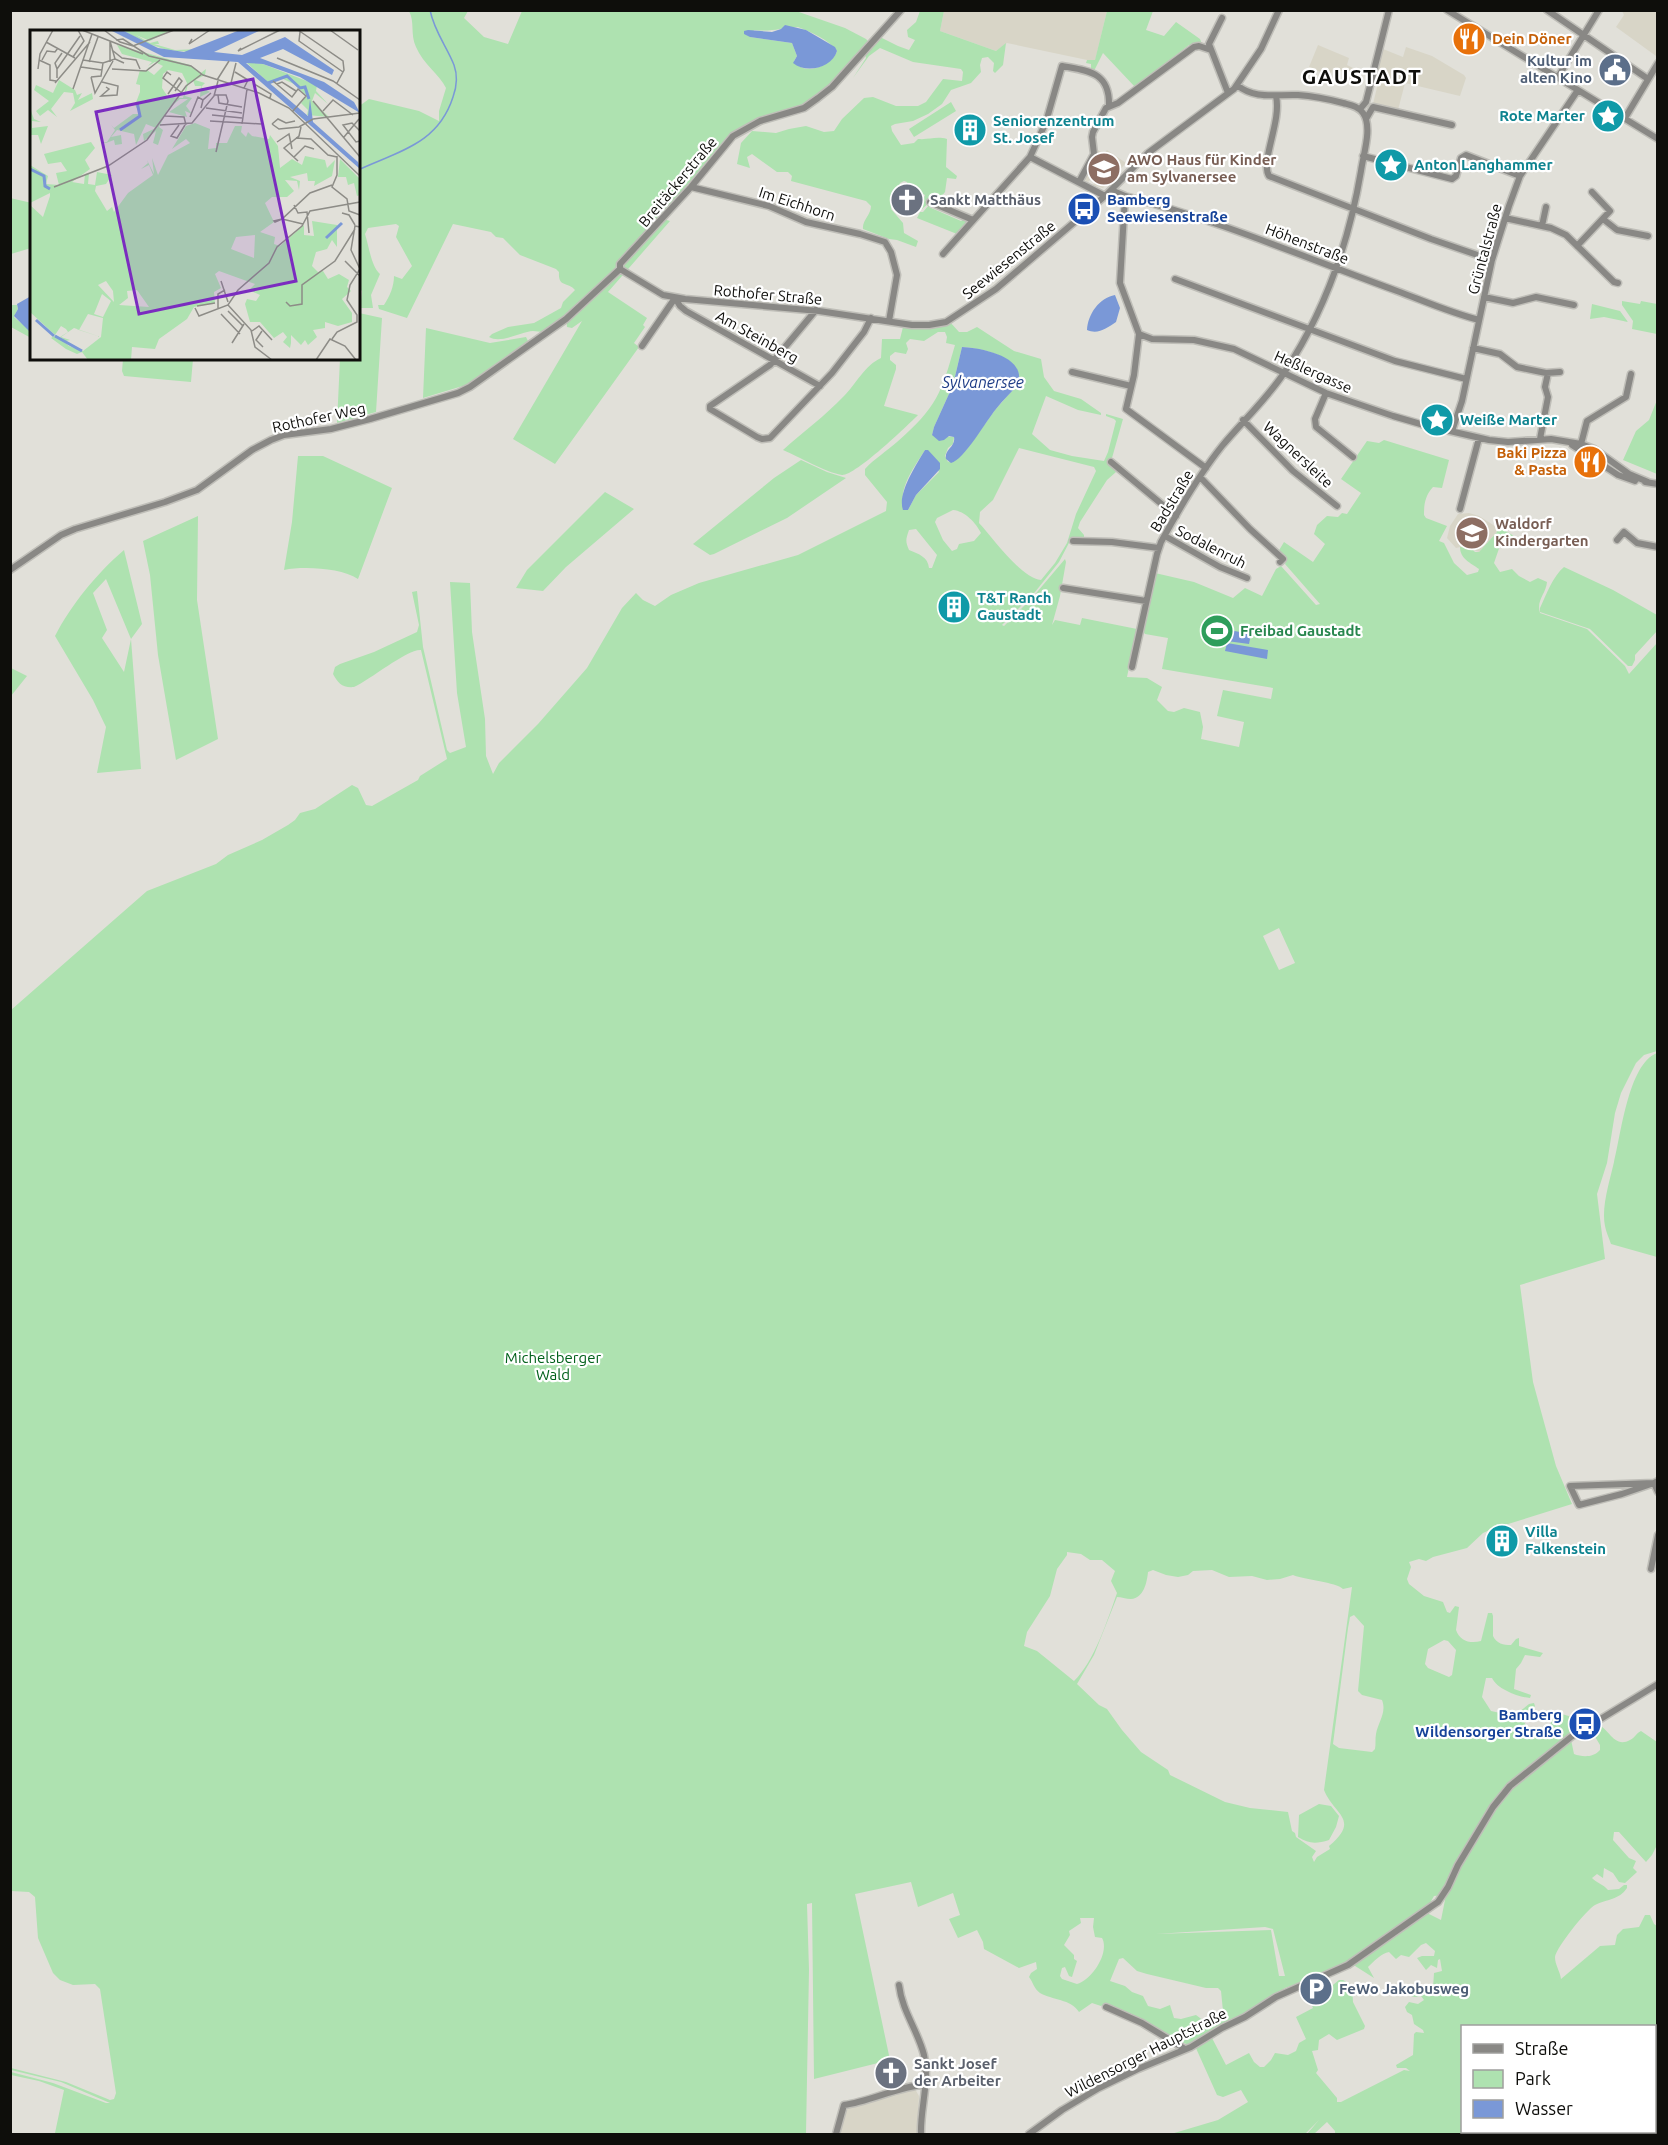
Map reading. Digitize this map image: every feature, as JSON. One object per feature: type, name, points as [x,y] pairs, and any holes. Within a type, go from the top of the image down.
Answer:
[{"type":"street","name":"Breitäckerstraße","points":[[620,269],[620,264],[691,187],[733,136],[760,121],[804,108],[826,92],[901,10]]},
{"type":"street","name":"Seewiesenstraße","points":[[920,326],[946,322],[988,296],[1105,196],[1148,153],[1228,93],[1237,85],[1261,49],[1279,10]]},
{"type":"street","points":[[1366,120],[1362,107],[1389,10]]},
{"type":"street","points":[[1447,10],[1658,139]]},
{"type":"street","points":[[1547,10],[1648,79]]},
{"type":"street","points":[[1558,77],[1599,10]]},
{"type":"street","points":[[1222,18],[1209,43],[1228,93]]},
{"type":"street","points":[[1109,106],[1118,103],[1194,47],[1199,46],[1211,50]]},
{"type":"street","points":[[1625,118],[1658,63]]},
{"type":"street","points":[[943,254],[1030,157],[1046,122],[1062,66],[1096,74],[1105,83],[1109,96],[1109,106],[1092,134],[1094,154],[1079,182]]},
{"type":"street","points":[[1237,85],[1249,93],[1323,98],[1452,125]]},
{"type":"street","name":"Grüntalstraße","points":[[1452,431],[1467,379],[1492,260],[1504,218],[1520,176],[1578,90]]},
{"type":"street","points":[[1276,96],[1278,112],[1266,166],[1269,176],[1492,260]]},
{"type":"street","points":[[1366,120],[1373,107]]},
{"type":"street","name":"Badstraße","points":[[1132,667],[1159,548],[1165,536],[1206,468],[1284,373],[1309,328],[1336,268],[1353,209],[1367,129],[1366,120]]},
{"type":"street","points":[[1363,156],[1452,179],[1456,176],[1461,158],[1466,155],[1520,176]]},
{"type":"street","points":[[1030,157],[1105,196]]},
{"type":"street","name":"Im Eichhorn","points":[[691,187],[770,206],[806,222],[885,242],[891,252],[897,275],[889,321]]},
{"type":"street","name":"Höhenstraße","points":[[1111,190],[1194,215],[1479,320]]},
{"type":"street","points":[[1576,246],[1610,212],[1592,192]]},
{"type":"street","points":[[1125,196],[1120,283],[1139,334],[1126,409],[1206,468]]},
{"type":"street","points":[[930,202],[974,220]]},
{"type":"street","points":[[1542,226],[1546,207]]},
{"type":"street","points":[[1504,218],[1542,226],[1566,235],[1614,282],[1618,283]]},
{"type":"street","points":[[1603,219],[1617,230],[1648,236]]},
{"type":"street","name":"Rothofer Straße","points":[[620,269],[655,291],[675,298],[722,304],[816,310],[920,326]]},
{"type":"street","name":"Rothofer Weg","points":[[10,570],[54,539],[75,529],[197,490],[252,450],[271,440],[284,435],[331,429],[458,393],[470,387],[566,319],[620,269]]},
{"type":"street","points":[[1175,279],[1395,361],[1467,379]]},
{"type":"street","points":[[1484,297],[1513,303],[1536,297],[1574,305]]},
{"type":"street","points":[[642,346],[675,298]]},
{"type":"street","name":"Am Steinberg","points":[[675,298],[686,311],[820,386]]},
{"type":"street","points":[[816,310],[773,361],[710,406],[715,413],[743,430],[767,439],[844,359],[871,318]]},
{"type":"street","name":"Heßlergasse","points":[[1139,334],[1152,339],[1194,340],[1221,345],[1248,354],[1326,393],[1393,416],[1479,438],[1501,442],[1540,439],[1581,444]]},
{"type":"street","points":[[1473,348],[1500,354],[1517,366],[1548,373],[1560,372]]},
{"type":"street","points":[[1072,372],[1131,386]]},
{"type":"street","points":[[1540,439],[1548,397],[1545,387],[1548,373]]},
{"type":"street","points":[[1631,374],[1626,397],[1587,422],[1581,444],[1594,449],[1629,474],[1648,482]]},
{"type":"street","points":[[1326,393],[1316,419],[1316,428],[1353,457]]},
{"type":"street","name":"Wagnersleite","points":[[1244,420],[1293,471],[1337,506]]},
{"type":"street","points":[[1460,509],[1479,438]]},
{"type":"street","points":[[1566,442],[1618,475],[1658,484]]},
{"type":"street","points":[[1111,462],[1176,516]]},
{"type":"street","points":[[1200,477],[1283,559],[1280,562]]},
{"type":"street","points":[[1617,540],[1624,532],[1637,543],[1658,547]]},
{"type":"street","name":"Sodalenruh","points":[[1165,536],[1220,567],[1247,578]]},
{"type":"street","points":[[1073,541],[1103,541],[1159,548]]},
{"type":"street","points":[[1063,588],[1146,601]]},
{"type":"street","points":[[1656,1482],[1579,1505],[1570,1486],[1619,1484],[1656,1482]]},
{"type":"street","points":[[1656,1482],[1658,1492]]},
{"type":"street","points":[[1652,1569],[1658,1535]]},
{"type":"street","name":"Wildensorger Hauptstraße","points":[[1029,2134],[1062,2110],[1099,2088],[1138,2068],[1185,2049],[1245,2017],[1276,1997],[1348,1965],[1438,1902],[1493,1807],[1510,1786],[1571,1737],[1658,1684]]},
{"type":"street","points":[[898,1985],[901,2001],[924,2055],[925,2085],[921,2134]]},
{"type":"street","points":[[1107,2007],[1142,2023],[1185,2049]]},
{"type":"street","points":[[836,2134],[844,2105],[925,2085]]},
{"type":"shaded area","points":[[944,11],[1107,11],[1095,61],[1092,61],[1007,43],[996,51],[940,31]]},
{"type":"shaded area","points":[[1622,11],[1657,11],[1658,53],[1656,56],[1616,27],[1624,15]]},
{"type":"shaded area","points":[[1318,45],[1349,58],[1347,65],[1355,69],[1352,75],[1333,68],[1330,76],[1309,67]]},
{"type":"shaded area","points":[[1406,47],[1432,56],[1464,75],[1466,78],[1460,96],[1405,83],[1398,110],[1373,104],[1381,71],[1377,70],[1383,49],[1403,57]]},
{"type":"shaded area","name":"AWO Haus für Kinder am Sylvanersee","points":[[1098,150],[1104,154],[1107,150],[1126,163],[1103,188],[1093,185],[1096,180],[1093,177],[1088,182],[1082,179]]},
{"type":"shaded area","name":"Waldorf Kindergarten","points":[[1469,513],[1479,516],[1498,528],[1479,552],[1465,546],[1456,548],[1447,538],[1450,526],[1458,514]]},
{"type":"shaded area","points":[[915,2089],[919,2096],[917,2134],[839,2134],[845,2108]]},
{"type":"green space","points":[[409,11],[468,11],[464,18],[484,37],[508,44],[522,11],[796,11],[845,28],[869,42],[836,79],[817,96],[796,108],[752,123],[727,137],[660,218],[670,221],[608,292],[647,318],[643,325],[645,327],[634,343],[639,347],[555,464],[513,439],[582,321],[572,328],[567,327],[566,315],[543,332],[533,331],[499,339],[489,337],[508,327],[534,323],[561,308],[563,302],[575,290],[560,280],[556,269],[520,255],[503,238],[496,237],[491,232],[453,224],[407,318],[379,309],[378,305],[384,305],[388,298],[394,276],[402,279],[412,266],[396,237],[399,226],[396,224],[368,228],[365,234],[372,261],[380,274],[371,295],[373,308],[360,308],[362,291],[360,289],[360,106],[369,99],[419,111],[439,121],[439,111],[446,88],[416,47]],"holes":[[[798,27],[824,39],[837,51],[830,61],[811,69],[799,66],[794,61],[797,56],[792,43],[750,37],[754,30]]]},
{"type":"green space","points":[[920,11],[944,11],[940,31],[996,51],[1006,43],[1003,65],[995,73],[994,63],[988,57],[982,58],[981,72],[971,83],[951,90],[942,104],[928,114],[913,121],[891,126],[901,145],[914,143],[918,139],[947,139],[946,167],[957,176],[956,179],[947,178],[941,203],[925,200],[929,203],[922,209],[919,198],[923,200],[925,195],[921,193],[920,195],[915,189],[906,187],[907,182],[900,183],[891,209],[903,223],[904,233],[918,241],[916,247],[863,229],[871,206],[866,201],[791,181],[792,176],[788,172],[777,172],[752,154],[747,157],[750,168],[737,164],[741,143],[752,131],[776,133],[806,126],[824,132],[834,131],[842,119],[864,98],[873,97],[896,106],[918,106],[926,102],[943,79],[962,81],[961,69],[913,62],[880,48],[869,56],[853,78],[866,58],[865,55],[880,37],[909,50],[915,40],[908,37],[907,30],[916,22]]},
{"type":"green space","points":[[1107,11],[1153,11],[1146,30],[1164,36],[1176,22],[1200,39],[1202,44],[1189,45],[1135,87],[1103,53],[1094,71],[1091,70],[1091,64],[1086,63],[1087,60],[1095,60]]},
{"type":"green space","points":[[951,102],[956,111],[914,137],[909,129]]},
{"type":"green space","points":[[10,198],[30,203],[30,248],[11,254]]},
{"type":"green space","points":[[929,205],[961,221],[964,219],[968,221],[957,234],[917,218],[920,212],[923,212]]},
{"type":"green space","points":[[1622,301],[1657,304],[1657,334],[1632,329],[1633,321],[1622,305]]},
{"type":"green space","points":[[1592,304],[1620,311],[1628,322],[1604,317],[1590,319]]},
{"type":"green space","points":[[10,305],[17,305],[18,309],[14,317],[27,328],[30,337],[11,327]]},
{"type":"green space","points":[[360,313],[382,318],[376,412],[337,423],[340,360],[360,360]]},
{"type":"green space","name":"Michelsberger Wald","points":[[950,322],[959,332],[967,332],[977,327],[1014,351],[1041,359],[1044,377],[1054,391],[1081,399],[1101,413],[1101,415],[1078,410],[1046,396],[1032,434],[1050,450],[1104,461],[1116,421],[1106,414],[1123,419],[1112,458],[1112,467],[1116,472],[1107,480],[1080,522],[1078,528],[1084,538],[1082,540],[1071,539],[1059,562],[1035,592],[1002,625],[1004,626],[1032,598],[1065,559],[1060,596],[1052,625],[1055,620],[1080,625],[1082,618],[1137,629],[1127,677],[1147,678],[1162,687],[1157,700],[1168,711],[1174,712],[1184,708],[1200,712],[1203,727],[1201,739],[1239,747],[1244,722],[1217,716],[1223,690],[1271,699],[1273,688],[1162,669],[1168,638],[1145,634],[1142,630],[1155,573],[1194,582],[1233,598],[1245,588],[1262,596],[1276,569],[1281,566],[1316,605],[1320,604],[1285,564],[1287,559],[1278,552],[1284,542],[1313,562],[1325,544],[1314,534],[1317,525],[1327,516],[1338,517],[1342,513],[1347,514],[1361,493],[1341,479],[1367,441],[1379,443],[1384,440],[1449,460],[1442,488],[1433,487],[1430,490],[1424,507],[1424,515],[1426,518],[1447,526],[1439,541],[1444,543],[1454,563],[1467,575],[1478,572],[1479,569],[1464,558],[1460,547],[1470,547],[1475,552],[1479,552],[1497,532],[1497,526],[1514,536],[1512,538],[1503,537],[1494,563],[1500,572],[1512,569],[1530,582],[1538,578],[1547,582],[1539,604],[1540,613],[1587,629],[1625,666],[1629,674],[1657,643],[1657,1051],[1644,1055],[1636,1063],[1621,1093],[1615,1113],[1607,1163],[1597,1194],[1605,1259],[1520,1285],[1533,1382],[1556,1466],[1572,1504],[1492,1529],[1483,1533],[1467,1548],[1426,1561],[1419,1559],[1409,1562],[1411,1567],[1407,1579],[1409,1584],[1424,1596],[1443,1602],[1447,1612],[1450,1613],[1455,1606],[1459,1607],[1456,1630],[1463,1639],[1469,1642],[1481,1641],[1488,1613],[1492,1613],[1493,1636],[1498,1642],[1511,1645],[1519,1638],[1519,1646],[1543,1653],[1540,1657],[1525,1655],[1516,1669],[1514,1689],[1531,1695],[1530,1698],[1508,1692],[1498,1686],[1492,1678],[1486,1678],[1482,1697],[1491,1711],[1514,1716],[1529,1704],[1534,1703],[1535,1706],[1524,1722],[1530,1731],[1538,1733],[1548,1731],[1555,1712],[1572,1717],[1582,1724],[1570,1735],[1574,1754],[1580,1756],[1591,1756],[1600,1750],[1600,1745],[1591,1730],[1597,1724],[1620,1742],[1630,1740],[1641,1731],[1657,1742],[1658,1843],[1646,1862],[1619,1832],[1614,1832],[1613,1840],[1629,1858],[1636,1861],[1633,1868],[1637,1872],[1625,1883],[1619,1882],[1613,1873],[1604,1868],[1603,1878],[1597,1874],[1592,1878],[1608,1890],[1619,1889],[1624,1885],[1627,1885],[1627,1888],[1617,1897],[1591,1908],[1566,1938],[1555,1957],[1561,1979],[1600,1946],[1615,1945],[1617,1935],[1623,1929],[1639,1927],[1645,1915],[1650,1915],[1657,1926],[1657,2134],[1335,2134],[1327,2122],[1314,2134],[1307,2134],[1319,2120],[1305,2134],[1171,2134],[1218,2120],[1248,2102],[1241,2090],[1223,2097],[1217,2095],[1195,2046],[1212,2038],[1226,2065],[1249,2053],[1254,2062],[1264,2067],[1275,2053],[1288,2055],[1296,2051],[1299,2043],[1306,2039],[1296,2017],[1313,2008],[1311,2003],[1339,1980],[1352,1985],[1353,2002],[1365,2026],[1364,2029],[1337,2040],[1329,2034],[1319,2040],[1318,2050],[1312,2051],[1318,2070],[1316,2073],[1337,2098],[1337,2102],[1404,2070],[1410,2071],[1406,2068],[1397,2068],[1396,2065],[1413,2055],[1414,2034],[1424,2033],[1414,2024],[1412,2015],[1405,2007],[1409,2002],[1418,2004],[1424,2000],[1421,1996],[1411,1996],[1411,1992],[1420,1986],[1433,1988],[1434,1973],[1442,1971],[1440,1959],[1437,1968],[1431,1965],[1426,1970],[1417,1958],[1434,1956],[1435,1951],[1426,1943],[1409,1957],[1401,1955],[1396,1959],[1389,1952],[1386,1953],[1368,1967],[1374,1978],[1352,1964],[1285,1988],[1247,2013],[1224,2023],[1188,2045],[1106,2003],[1101,2006],[1092,2003],[1079,2012],[1066,2002],[1040,1993],[1029,1977],[1037,1969],[1036,1962],[1019,1968],[984,1949],[977,1930],[958,1938],[949,1919],[960,1915],[953,1893],[918,1907],[911,1882],[855,1894],[890,2060],[814,2079],[812,1903],[807,1904],[809,1970],[806,2134],[49,2134],[55,2133],[64,2090],[39,2081],[11,2075],[11,2072],[53,2083],[110,2103],[61,2082],[11,2070],[11,2068],[66,2082],[110,2100],[114,2099],[116,2093],[100,1989],[95,1984],[73,1985],[60,1980],[53,1973],[38,1938],[35,1897],[29,1892],[11,1891],[11,1010],[147,891],[216,864],[228,855],[288,825],[300,813],[315,809],[352,785],[358,788],[366,805],[372,806],[418,780],[420,776],[447,759],[421,650],[407,654],[354,687],[341,684],[333,674],[335,667],[340,664],[374,652],[417,632],[419,625],[412,592],[417,591],[423,647],[447,750],[450,753],[466,747],[457,693],[450,582],[470,583],[472,632],[485,719],[486,756],[493,774],[499,763],[538,724],[587,668],[622,608],[636,593],[643,600],[655,606],[671,595],[699,583],[798,555],[886,511],[887,502],[865,475],[865,469],[910,430],[929,409],[946,376],[955,345],[946,343],[945,332],[938,332],[924,341],[910,339],[906,343],[908,349],[906,354],[895,352],[890,356],[896,369],[884,406],[918,415],[858,468],[842,475],[820,468],[783,450],[837,403],[865,370],[881,358],[882,339],[900,339],[903,327],[926,327]],"holes":[[[962,347],[980,349],[1009,361],[1019,375],[1018,384],[995,410],[967,449],[948,462],[945,456],[948,448],[953,444],[954,437],[932,435],[953,385]],[[1019,448],[1094,467],[1096,471],[1076,514],[1067,543],[1041,580],[1033,578],[1016,565],[979,523],[980,512],[993,500]],[[925,450],[939,472],[916,495],[908,510],[903,503],[908,479]],[[953,510],[970,518],[981,533],[974,541],[959,544],[957,549],[952,551],[943,540],[935,522],[937,518]],[[916,529],[937,555],[932,568],[929,568],[927,561],[909,550],[906,542],[909,530]],[[1279,928],[1295,963],[1279,970],[1263,936]],[[1067,1552],[1081,1554],[1090,1560],[1102,1560],[1115,1571],[1111,1581],[1117,1593],[1101,1639],[1117,1597],[1129,1599],[1142,1593],[1148,1572],[1153,1570],[1178,1577],[1188,1575],[1193,1571],[1212,1570],[1229,1577],[1252,1576],[1267,1580],[1293,1575],[1343,1589],[1352,1587],[1324,1790],[1344,1823],[1338,1837],[1329,1846],[1330,1849],[1317,1857],[1314,1862],[1312,1857],[1316,1851],[1296,1837],[1292,1831],[1288,1812],[1250,1808],[1225,1802],[1170,1775],[1168,1770],[1141,1752],[1107,1709],[1099,1705],[1077,1684],[1094,1655],[1100,1640],[1088,1663],[1074,1681],[1037,1651],[1024,1646],[1027,1632],[1050,1596],[1057,1569]],[[1354,1615],[1364,1626],[1358,1691],[1362,1695],[1382,1700],[1383,1705],[1375,1749],[1372,1752],[1339,1748],[1333,1744],[1348,1628],[1350,1617]],[[1444,1640],[1456,1650],[1452,1675],[1449,1677],[1428,1668],[1425,1664],[1428,1649]],[[1446,1895],[1441,1920],[1425,1912],[1434,1896]],[[1080,1918],[1094,1918],[1095,1937],[1102,1938],[1104,1951],[1094,1971],[1077,1984],[1062,1979],[1060,1976],[1062,1968],[1065,1967],[1069,1976],[1072,1977],[1077,1961],[1064,1945],[1070,1935],[1069,1931],[1081,1923]],[[1265,1927],[1273,1929],[1285,1976],[1279,1976],[1271,1930],[1156,1934]],[[1123,1958],[1137,1971],[1206,1988],[1218,1988],[1221,1991],[1223,2011],[1204,2021],[1196,2015],[1181,2019],[1174,2018],[1170,2005],[1160,2009],[1148,2006],[1143,1996],[1110,1981],[1119,1959]]]},
{"type":"green space","points":[[426,328],[490,343],[526,337],[528,341],[466,385],[423,398]]},
{"type":"green space","points":[[123,360],[193,360],[191,382],[124,376]]},
{"type":"green space","points":[[1657,400],[1657,474],[1623,460],[1636,431],[1649,420]]},
{"type":"green space","points":[[298,456],[323,456],[392,488],[358,579],[342,572],[322,569],[284,570],[292,522]]},
{"type":"green space","points":[[801,460],[846,478],[787,518],[714,554],[710,555],[693,544],[774,478]]},
{"type":"green space","points":[[605,492],[634,509],[566,567],[543,591],[516,588],[527,570]]},
{"type":"green space","points":[[198,516],[197,600],[218,739],[176,760],[158,655],[150,575],[143,541]]},
{"type":"green space","points":[[124,550],[142,624],[131,639],[141,769],[97,773],[106,727],[93,700],[55,636],[77,601]],"holes":[[[106,579],[131,639],[124,672],[102,638],[107,630],[93,593]]]},
{"type":"green space","points":[[1564,567],[1613,590],[1657,615],[1657,631],[1635,655],[1632,666],[1628,666],[1590,629],[1540,612],[1550,586]]},
{"type":"green space","points":[[11,668],[27,676],[11,696]]},
{"type":"green space","points":[[1657,1053],[1657,1257],[1611,1244],[1605,1228],[1604,1211],[1632,1085],[1647,1060]]},
{"type":"green space","points":[[1319,1804],[1331,1806],[1339,1816],[1329,1840],[1309,1842],[1298,1837],[1299,1815]]},
{"type":"water","points":[[785,25],[806,30],[835,47],[837,51],[834,57],[830,62],[818,68],[805,68],[793,63],[797,56],[792,43],[750,37],[744,34],[744,31],[748,30],[772,32]]},
{"type":"water","points":[[1115,295],[1120,308],[1116,322],[1099,331],[1087,330],[1090,318],[1099,303]]},
{"type":"water","points":[[30,297],[30,332],[14,316],[18,309],[17,304]]},
{"type":"water","name":"Sylvanersee","points":[[962,347],[1001,355],[1016,367],[1019,374],[1018,384],[996,409],[968,448],[951,463],[946,456],[954,437],[949,436],[939,441],[932,435],[953,385]]},
{"type":"water","points":[[925,450],[928,450],[940,463],[940,469],[916,495],[908,510],[903,510],[905,488]]},
{"type":"water","points":[[1229,630],[1251,634],[1249,644],[1227,641]]},
{"type":"water","points":[[1227,643],[1268,650],[1267,659],[1225,651]]},
{"type":"waterway","points":[[360,169],[415,144],[438,126],[446,113],[453,97],[456,73],[434,25],[430,10]]},
{"type":"place","name":"Dein Döner","points":[[1469,39]]},
{"type":"place","name":"Kultur im alten Kino","points":[[1615,70]]},
{"type":"place","name":"Rote Marter","points":[[1608,116]]},
{"type":"place","name":"Seniorenzentrum St. Josef","points":[[970,130]]},
{"type":"place","name":"Anton Langhammer","points":[[1391,165]]},
{"type":"place","name":"AWO Haus für Kinder am Sylvanersee","points":[[1104,169]]},
{"type":"place","name":"Sankt Matthäus","points":[[907,200]]},
{"type":"place","name":"Bamberg Seewiesenstraße","points":[[1084,209]]},
{"type":"place","name":"Weiße Marter","points":[[1437,420]]},
{"type":"place","name":"Baki Pizza & Pasta","points":[[1590,462]]},
{"type":"place","name":"Waldorf Kindergarten","points":[[1472,533]]},
{"type":"place","name":"T&T Ranch Gaustadt","points":[[954,607]]},
{"type":"place","name":"Freibad Gaustadt","points":[[1217,631]]},
{"type":"place","name":"Villa Falkenstein","points":[[1502,1541]]},
{"type":"place","name":"Bamberg Wildensorger Straße","points":[[1585,1724]]},
{"type":"place","name":"FeWo Jakobusweg","points":[[1316,1989]]},
{"type":"place","name":"Sankt Josef der Arbeiter","points":[[891,2073]]},
{"type":"district","name":"GAUSTADT","points":[[1362,77]]}]
